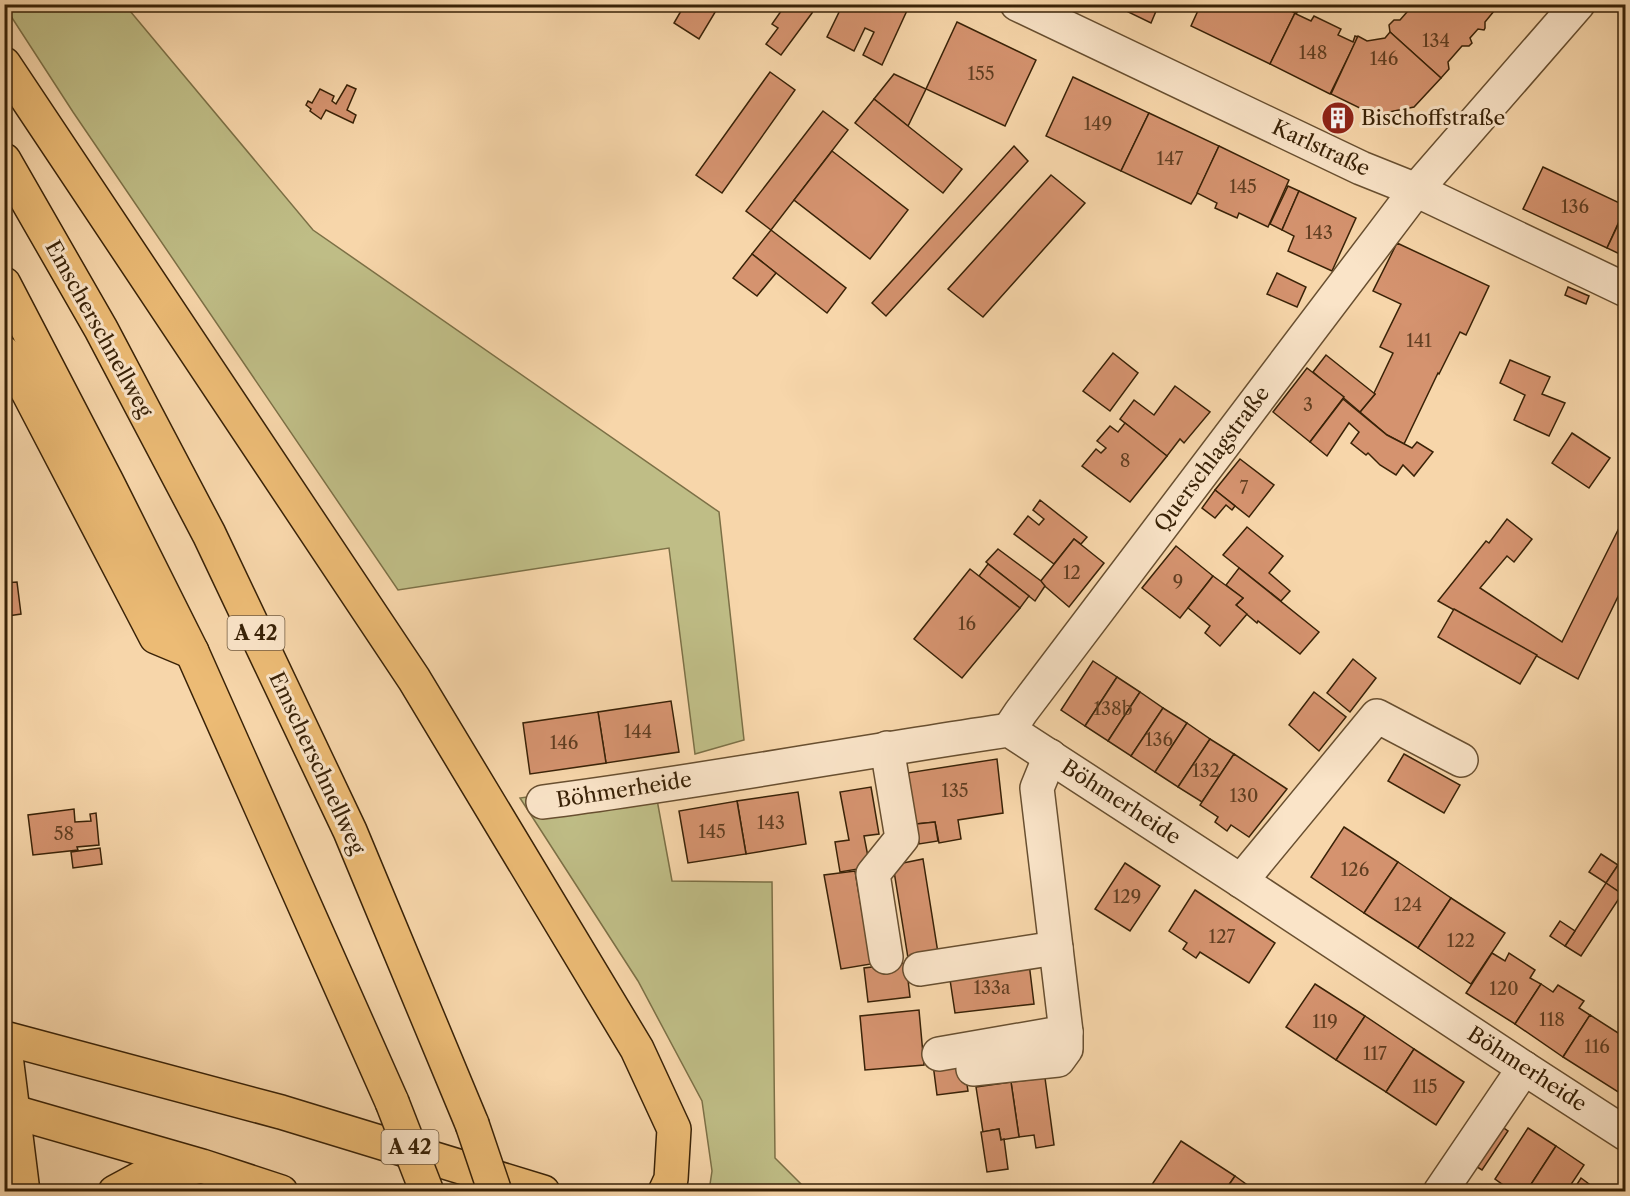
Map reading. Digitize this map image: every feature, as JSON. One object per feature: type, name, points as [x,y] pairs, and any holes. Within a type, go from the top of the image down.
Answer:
[{"type":"main road","points":[[4,64],[414,679],[637,1049],[674,1129],[671,1179],[665,1191]]},
{"type":"main road","name":"Emscherschnellweg","points":[[4,160],[101,329],[209,534],[350,831],[472,1124],[495,1191]]},
{"type":"main road","name":"A 42","points":[[4,284],[192,652],[392,1102],[427,1191]]},
{"type":"main road","points":[[4,353],[28,392],[156,638],[192,652]]},
{"type":"main road","points":[[23,1191],[10,1111],[4,1039],[281,1112],[543,1191]]},
{"type":"main road","points":[[10,1111],[281,1191]]},
{"type":"main road","points":[[115,1191],[141,1178],[202,1166]]},
{"type":"street","name":"Karlstraße","points":[[1017,4],[1361,168],[1416,189],[1626,290]]},
{"type":"street","points":[[1416,189],[1578,4]]},
{"type":"street","name":"Querschlagstraße","points":[[1009,730],[1416,189]]},
{"type":"street","points":[[1241,881],[1377,717],[1461,759]]},
{"type":"street","name":"Böhmerheide","points":[[543,802],[1009,730],[1626,1134]]},
{"type":"street","points":[[886,957],[873,874],[902,838],[887,748]]},
{"type":"street","points":[[973,1069],[1058,1060],[1066,1049],[1066,1032],[1037,788],[1050,756]]},
{"type":"street","points":[[920,969],[1056,948]]},
{"type":"street","points":[[939,1054],[1066,1032]]},
{"type":"street","points":[[1440,1191],[1524,1068]]},
{"type":"shaded area","points":[[5,4],[125,5],[313,230],[719,512],[744,740],[695,754],[669,548],[398,590],[73,112]]},
{"type":"shaded area","points":[[653,778],[672,881],[772,882],[775,1158],[808,1191],[709,1191],[712,1171],[702,1101],[638,981],[520,798]]},
{"type":"building","points":[[685,4],[720,4],[699,39],[674,23]]},
{"type":"building","points":[[786,4],[816,4],[781,55],[766,44],[778,28],[772,24]]},
{"type":"building","points":[[843,4],[910,4],[882,65],[863,55],[874,32],[865,28],[854,51],[827,37]]},
{"type":"building","points":[[1124,4],[1159,4],[1151,23],[1122,9]]},
{"type":"building","points":[[1201,4],[1278,4],[1295,13],[1270,64],[1191,26]]},
{"type":"building","points":[[1414,4],[1507,4],[1499,5],[1485,22],[1484,30],[1478,29],[1470,38],[1472,43],[1469,46],[1462,46],[1448,62],[1449,69],[1441,78],[1390,32],[1389,25],[1394,20],[1400,20]]},
{"type":"building","points":[[1298,7],[1300,8],[1296,14],[1311,21],[1314,16],[1341,29],[1338,35],[1353,42],[1355,36],[1358,37],[1330,94],[1270,64]]},
{"type":"building","points":[[957,22],[1036,60],[1005,126],[926,89]]},
{"type":"building","points":[[1390,32],[1441,78],[1414,107],[1374,115],[1331,94],[1358,36],[1367,41],[1385,38]]},
{"type":"building","points":[[770,72],[795,90],[722,193],[696,175]]},
{"type":"building","points":[[894,74],[926,89],[908,126],[874,99]]},
{"type":"building","points":[[1073,77],[1149,113],[1121,171],[1046,136]]},
{"type":"building","points":[[347,85],[356,89],[347,110],[356,115],[353,123],[326,110],[321,119],[306,105],[308,101],[312,103],[320,89],[334,96],[332,101],[336,104]]},
{"type":"building","points":[[874,99],[962,169],[943,193],[855,123]]},
{"type":"building","name":"Bischoffstraße","points":[[1329,109],[1351,119],[1347,127],[1325,117]]},
{"type":"building","points":[[823,111],[848,130],[771,230],[746,211]]},
{"type":"building","points":[[1149,113],[1219,146],[1191,204],[1121,171]]},
{"type":"building","points":[[1014,146],[1028,161],[886,316],[872,303]]},
{"type":"building","points":[[1219,146],[1289,180],[1268,227],[1239,213],[1237,218],[1215,208],[1217,203],[1197,193]]},
{"type":"building","points":[[832,151],[908,210],[870,259],[794,200]]},
{"type":"building","points":[[1543,167],[1626,206],[1607,248],[1523,209]]},
{"type":"building","points":[[1051,175],[1085,203],[983,317],[948,289]]},
{"type":"building","points":[[1288,186],[1299,191],[1282,230],[1270,224]]},
{"type":"building","points":[[1299,191],[1356,218],[1332,271],[1288,251],[1294,236],[1282,230]]},
{"type":"building","points":[[1626,208],[1626,257],[1607,248]]},
{"type":"building","points":[[771,230],[846,288],[827,313],[752,254]]},
{"type":"building","points":[[1397,243],[1489,286],[1466,335],[1460,332],[1404,444],[1387,435],[1360,412],[1375,394],[1393,353],[1380,347],[1401,304],[1373,291]]},
{"type":"building","points":[[752,254],[776,273],[757,296],[733,278]]},
{"type":"building","points":[[1277,273],[1306,287],[1297,307],[1267,294]]},
{"type":"building","points":[[1568,287],[1589,296],[1586,304],[1565,295]]},
{"type":"building","points":[[1113,353],[1138,373],[1110,411],[1083,391]]},
{"type":"building","points":[[1326,355],[1375,394],[1360,412],[1313,372]]},
{"type":"building","points":[[1510,360],[1550,377],[1542,394],[1565,403],[1549,436],[1514,420],[1525,395],[1500,383]]},
{"type":"building","points":[[1307,368],[1344,397],[1310,442],[1273,412]]},
{"type":"building","points":[[1175,386],[1210,412],[1184,443],[1180,439],[1167,456],[1120,419],[1134,400],[1154,415]]},
{"type":"building","points":[[1343,399],[1387,435],[1412,448],[1417,442],[1433,452],[1414,476],[1403,465],[1396,475],[1351,443],[1359,432],[1349,423],[1327,456],[1310,442]]},
{"type":"building","points":[[1125,423],[1167,456],[1130,502],[1082,466],[1096,449],[1101,453],[1106,448],[1097,441],[1110,426],[1118,432]]},
{"type":"building","points":[[1572,433],[1610,458],[1589,488],[1552,463]]},
{"type":"building","points":[[1240,459],[1274,485],[1249,517],[1215,490]]},
{"type":"building","points":[[1215,490],[1235,506],[1232,510],[1226,505],[1215,518],[1202,508]]},
{"type":"building","points":[[1040,500],[1087,537],[1081,544],[1074,539],[1054,564],[1014,534],[1028,516],[1039,525],[1044,519],[1033,510]]},
{"type":"building","points":[[1626,514],[1626,580],[1578,679],[1438,601],[1486,541],[1489,543],[1507,519],[1532,539],[1514,562],[1507,556],[1480,588],[1562,642]]},
{"type":"building","points":[[1247,527],[1283,556],[1269,573],[1290,591],[1281,601],[1223,555]]},
{"type":"building","points":[[1074,539],[1104,563],[1069,607],[1040,582]]},
{"type":"building","points":[[1176,546],[1213,576],[1180,618],[1142,588]]},
{"type":"building","points":[[998,549],[1045,586],[1035,601],[986,562]]},
{"type":"building","points":[[988,564],[1029,596],[1020,608],[979,576]]},
{"type":"building","points":[[1239,568],[1319,632],[1300,654],[1236,605],[1243,598],[1226,585]]},
{"type":"building","points":[[970,569],[1020,608],[962,678],[914,639]]},
{"type":"building","points":[[1213,576],[1243,598],[1236,605],[1247,614],[1220,646],[1205,633],[1210,626],[1188,608]]},
{"type":"building","points":[[17,582],[21,614],[8,616],[4,583]]},
{"type":"building","points":[[1454,609],[1537,655],[1520,684],[1438,637]]},
{"type":"building","points":[[1353,659],[1376,678],[1350,712],[1327,693]]},
{"type":"building","points":[[1093,661],[1117,677],[1085,726],[1061,710]]},
{"type":"building","points":[[1117,677],[1140,692],[1108,741],[1085,726]]},
{"type":"building","points":[[1140,692],[1163,708],[1131,756],[1108,741]]},
{"type":"building","points":[[1314,692],[1346,717],[1319,751],[1289,725]]},
{"type":"building","points":[[671,701],[679,752],[606,763],[598,712]]},
{"type":"building","points":[[1163,708],[1187,723],[1155,772],[1131,756]]},
{"type":"building","points":[[598,712],[606,763],[530,774],[523,723]]},
{"type":"building","points":[[1187,723],[1210,739],[1178,787],[1155,772]]},
{"type":"building","points":[[1210,739],[1234,754],[1202,802],[1178,787]]},
{"type":"building","points":[[1234,754],[1287,789],[1249,837],[1231,825],[1227,831],[1215,822],[1218,817],[1200,805]]},
{"type":"building","points":[[1404,754],[1460,785],[1444,813],[1388,781]]},
{"type":"building","points":[[997,759],[1003,813],[958,820],[961,839],[939,843],[935,822],[916,824],[907,773]]},
{"type":"building","points":[[871,787],[879,834],[864,836],[870,867],[840,872],[835,842],[849,840],[840,792]]},
{"type":"building","points":[[798,792],[806,844],[746,854],[737,801]]},
{"type":"building","points":[[737,801],[746,854],[688,863],[679,811]]},
{"type":"building","points":[[74,809],[75,822],[91,821],[90,814],[96,813],[99,845],[33,855],[28,815]]},
{"type":"building","points":[[935,822],[938,841],[919,844],[916,824]]},
{"type":"building","points":[[1344,827],[1398,862],[1364,913],[1311,877]]},
{"type":"building","points":[[100,848],[102,864],[73,868],[71,852]]},
{"type":"building","points":[[1601,854],[1618,865],[1606,883],[1589,872]]},
{"type":"building","points":[[923,859],[938,953],[908,958],[893,865]]},
{"type":"building","points":[[1398,862],[1451,898],[1418,948],[1364,913]]},
{"type":"building","points":[[1125,863],[1160,886],[1130,931],[1095,909]]},
{"type":"building","points":[[1618,865],[1626,870],[1626,889],[1622,894],[1606,883]]},
{"type":"building","points":[[855,871],[871,964],[841,969],[824,875]]},
{"type":"building","points":[[1606,883],[1622,894],[1581,956],[1565,946]]},
{"type":"building","points":[[1195,890],[1275,943],[1249,983],[1200,952],[1196,958],[1183,949],[1187,943],[1169,931]]},
{"type":"building","points":[[1451,898],[1505,933],[1471,984],[1418,948]]},
{"type":"building","points":[[1560,921],[1575,931],[1565,946],[1550,936]]},
{"type":"building","points":[[1492,953],[1505,961],[1509,953],[1535,970],[1530,978],[1541,984],[1515,1024],[1466,993]]},
{"type":"building","points":[[906,963],[910,997],[868,1002],[864,968]]},
{"type":"building","points":[[1029,963],[1034,1004],[955,1013],[949,973]]},
{"type":"building","points":[[1315,984],[1365,1016],[1336,1060],[1286,1027]]},
{"type":"building","points":[[1541,984],[1553,992],[1558,985],[1584,1001],[1579,1008],[1590,1015],[1563,1057],[1515,1024]]},
{"type":"building","points":[[919,1010],[924,1065],[865,1070],[860,1016]]},
{"type":"building","points":[[1590,1015],[1626,1038],[1626,1097],[1563,1057]]},
{"type":"building","points":[[1365,1016],[1414,1049],[1386,1092],[1336,1060]]},
{"type":"building","points":[[1414,1049],[1464,1082],[1436,1125],[1386,1092]]},
{"type":"building","points":[[963,1059],[968,1091],[937,1095],[933,1064]]},
{"type":"building","points":[[1045,1078],[1054,1145],[1036,1148],[1034,1135],[1019,1137],[1011,1082]]},
{"type":"building","points":[[1011,1082],[1019,1137],[1001,1140],[999,1129],[983,1132],[976,1087]]},
{"type":"building","points":[[1495,1122],[1508,1131],[1482,1170],[1469,1162]]},
{"type":"building","points":[[1528,1128],[1556,1146],[1526,1192],[1513,1192],[1495,1179]]},
{"type":"building","points":[[999,1129],[1001,1140],[1004,1139],[1008,1169],[987,1172],[981,1132]]},
{"type":"building","points":[[1181,1141],[1235,1176],[1224,1192],[1147,1192]]},
{"type":"building","points":[[1556,1146],[1584,1165],[1566,1192],[1526,1192]]},
{"type":"building","points":[[1235,1176],[1257,1192],[1224,1192]]},
{"type":"building","points":[[1581,1178],[1593,1187],[1590,1192],[1572,1192]]},
{"type":"place","name":"Bischoffstraße","points":[[1338,118]]}]
